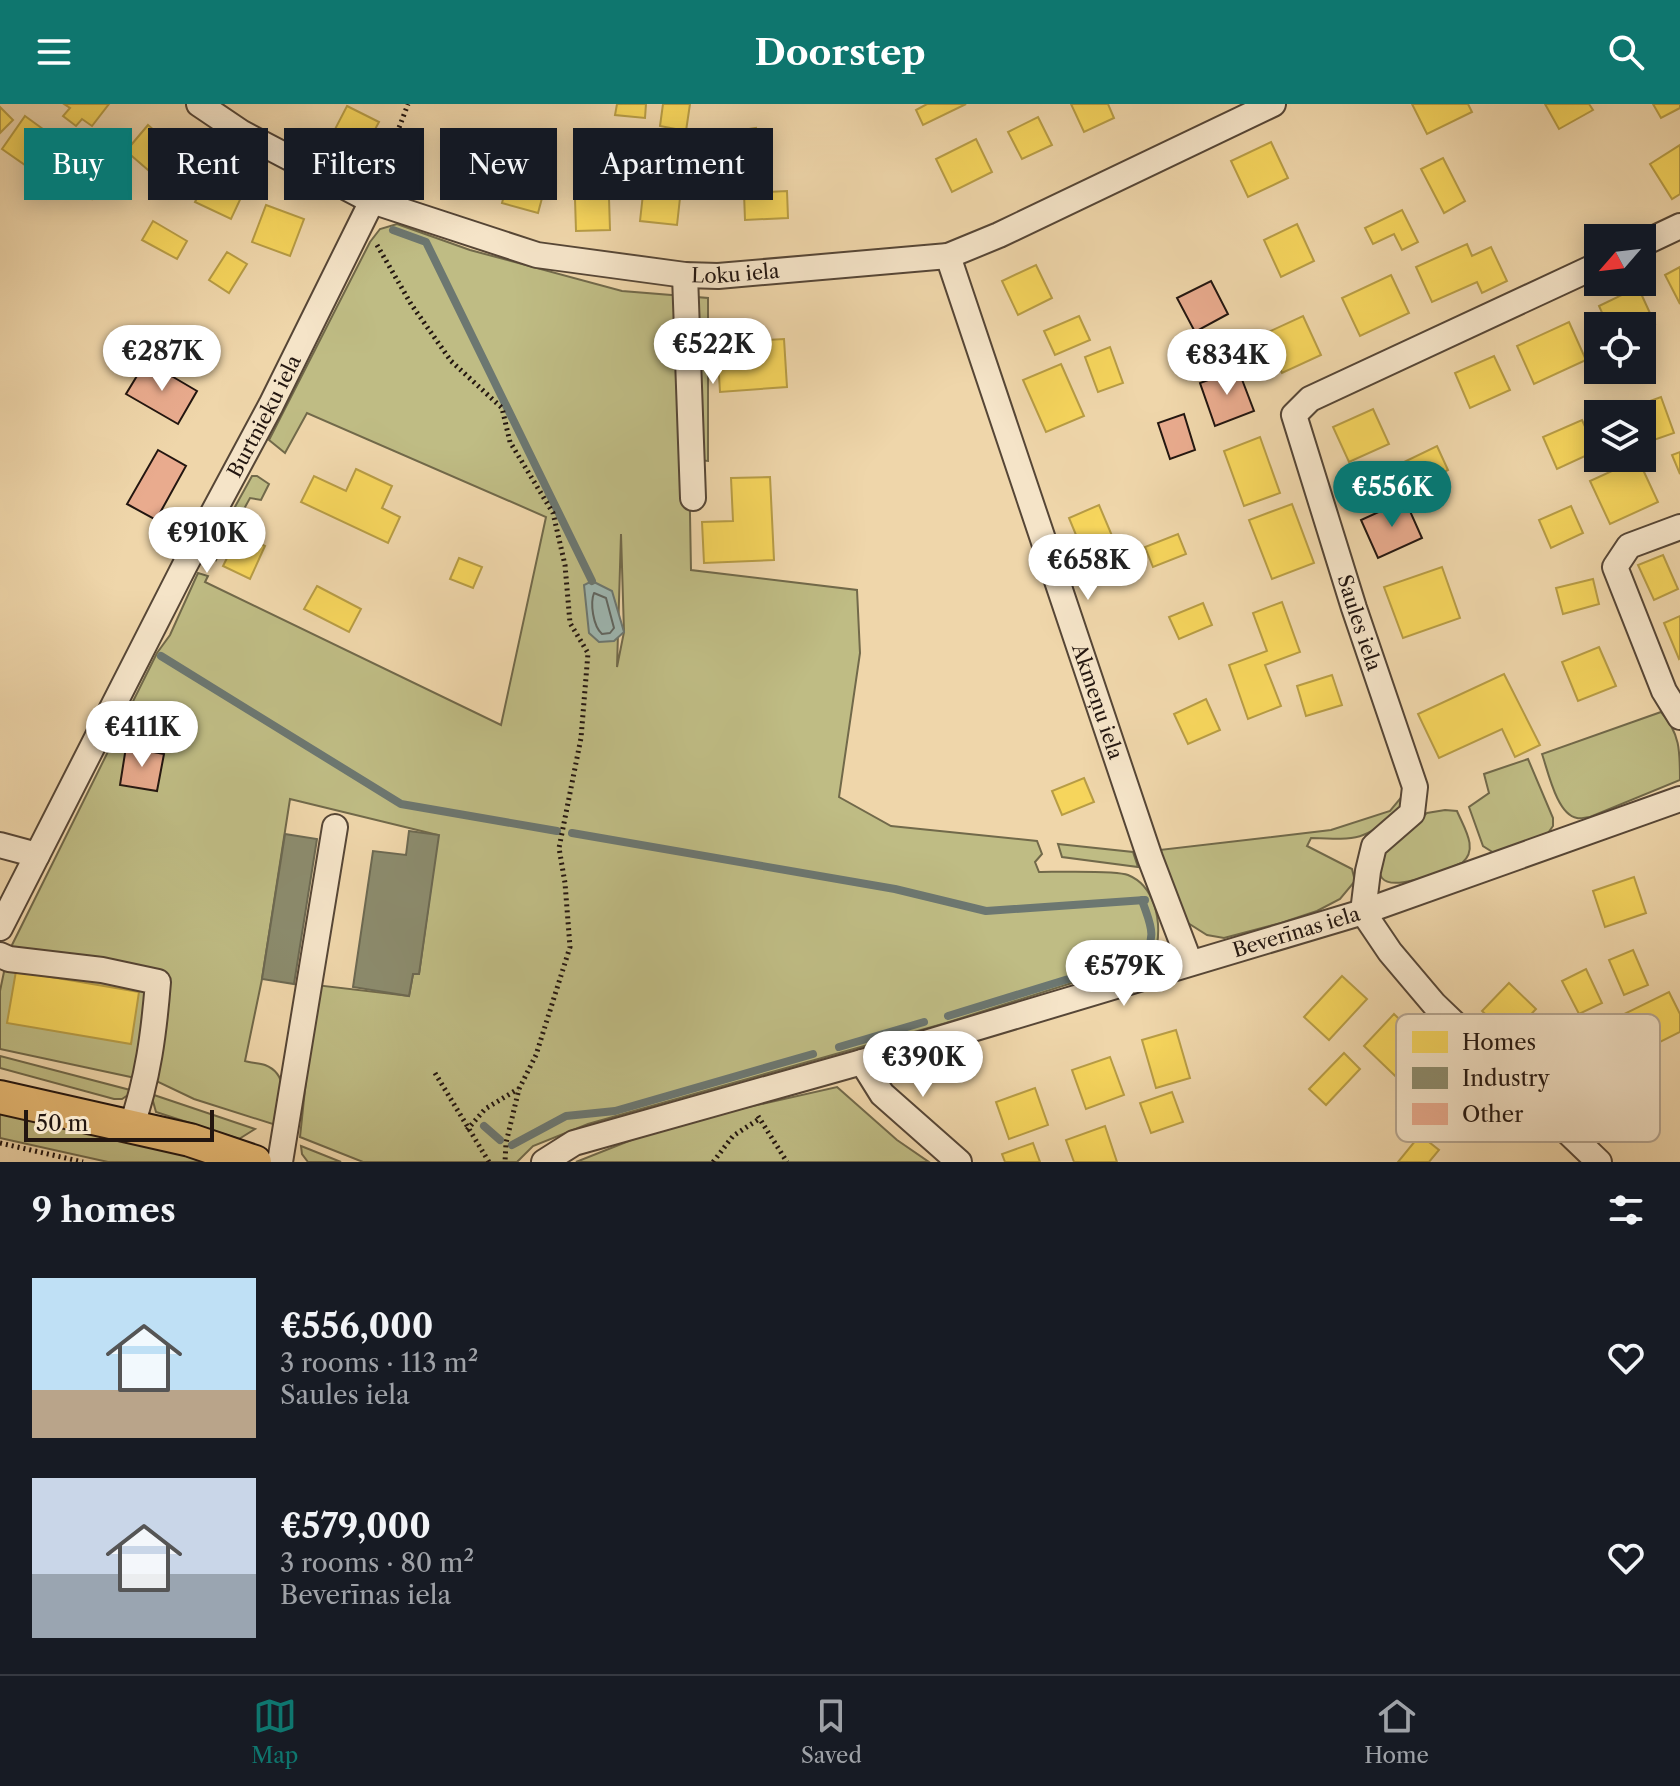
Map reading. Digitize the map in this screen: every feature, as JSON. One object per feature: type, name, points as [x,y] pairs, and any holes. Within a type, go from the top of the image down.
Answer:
[{"type":"main road","points":[[0,1097],[190,1140],[255,1162]]},
{"type":"street","name":"Loku iela","points":[[199,104],[367,209],[537,255],[685,275],[820,268],[948,256],[999,235],[1273,104]]},
{"type":"street","name":"Burtnieku iela","points":[[0,928],[185,565],[271,405],[367,209]]},
{"type":"street","points":[[1656,237],[1680,226]]},
{"type":"street","name":"Akmeņu iela","points":[[948,256],[1150,858],[1190,963]]},
{"type":"street","name":"Saules iela","points":[[1363,912],[1374,846],[1412,813],[1415,787],[1354,608],[1294,415],[1310,399],[1584,272]]},
{"type":"street","points":[[685,275],[693,498]]},
{"type":"street","points":[[1680,527],[1629,546],[1615,567],[1664,691],[1680,717]]},
{"type":"street","name":"Beverīnas iela","points":[[544,1162],[574,1143],[862,1062],[1363,912],[1680,799]]},
{"type":"street","points":[[280,1162],[335,827]]},
{"type":"street","points":[[0,845],[37,855]]},
{"type":"street","points":[[1363,912],[1390,952],[1444,1014]]},
{"type":"street","points":[[0,955],[9,959],[102,970],[158,982],[143,1093],[131,1127]]},
{"type":"street","points":[[862,1062],[882,1094],[959,1162]]},
{"type":"street","points":[[1578,1142],[1599,1162]]},
{"type":"path","points":[[408,104],[367,209],[411,304],[451,361],[502,408],[510,442],[553,513],[565,565],[570,623],[588,653],[581,738],[559,848],[570,947],[536,1055],[519,1089],[506,1143],[505,1162]]},
{"type":"path","points":[[435,1073],[489,1162]]},
{"type":"path","points":[[467,1130],[485,1109],[519,1089]]},
{"type":"path","points":[[745,1095],[787,1162]]},
{"type":"path","points":[[713,1162],[733,1136],[759,1119]]},
{"type":"path","points":[[0,1143],[83,1162]]},
{"type":"shaded area","points":[[397,224],[470,250],[622,291],[708,298],[708,461],[689,459],[691,570],[857,590],[860,653],[839,797],[891,826],[1037,841],[1042,854],[1035,862],[1039,872],[1128,875],[1150,895],[1157,915],[1157,945],[1138,962],[946,1023],[588,1124],[533,1146],[517,1162],[363,1162],[300,1137],[316,985],[409,996],[413,974],[419,974],[438,835],[290,799],[262,979],[245,1061],[265,1065],[279,1076],[283,1100],[279,1126],[194,1099],[154,1080],[163,996],[11,947],[157,653],[170,635],[198,573],[208,576],[205,582],[501,725],[546,517],[307,413],[285,453],[269,440],[370,242],[380,229]],"holes":[[[621,534],[624,632],[617,667]]]},
{"type":"shaded area","points":[[252,476],[269,484],[261,500],[250,498],[216,560],[212,553],[215,543]]},
{"type":"shaded area","points":[[1661,712],[1672,727],[1678,743],[1680,780],[1590,817],[1570,815],[1554,791],[1542,754]]},
{"type":"shaded area","points":[[1528,759],[1553,818],[1553,826],[1548,833],[1494,853],[1483,846],[1469,807],[1489,793],[1484,774]]},
{"type":"shaded area","points":[[1404,794],[1403,810],[1369,833],[1341,839],[1311,838],[1307,846],[1352,869],[1355,881],[1340,899],[1317,911],[1224,938],[1207,935],[1188,923],[1176,909],[1154,845],[1157,842],[1160,850],[1331,830],[1390,811]]},
{"type":"shaded area","points":[[1457,811],[1468,838],[1469,851],[1462,863],[1408,881],[1388,882],[1382,878],[1379,869],[1381,852],[1427,813]]},
{"type":"shaded area","points":[[1058,844],[1133,852],[1138,867],[1062,857]]},
{"type":"shaded area","points":[[5,967],[135,983],[145,991],[147,1008],[140,1079],[0,1049],[0,991]]},
{"type":"shaded area","points":[[0,1056],[134,1091],[122,1099],[114,1099],[0,1068]]},
{"type":"shaded area","points":[[837,1087],[897,1140],[929,1162],[576,1162],[649,1133]]},
{"type":"shaded area","points":[[151,1094],[255,1129],[239,1139],[156,1112]]},
{"type":"shaded area","points":[[0,1112],[142,1141],[211,1162],[108,1162],[0,1138]]},
{"type":"shaded area","points":[[301,1146],[341,1162],[308,1162]]},
{"type":"water","points":[[592,581],[612,591],[624,632],[614,641],[599,642],[589,633],[584,585]]},
{"type":"building: Homes","points":[[64,104],[109,104],[92,126],[82,119],[76,126],[63,116],[70,108]]},
{"type":"building: Homes","points":[[617,104],[646,104],[645,118],[615,115]]},
{"type":"building: Homes","points":[[663,104],[690,104],[686,128],[660,126]]},
{"type":"building: Homes","points":[[927,104],[966,104],[923,125],[916,110]]},
{"type":"building: Homes","points":[[1071,104],[1108,104],[1114,118],[1084,132]]},
{"type":"building: Homes","points":[[1412,104],[1468,104],[1472,112],[1427,134]]},
{"type":"building: Homes","points":[[1545,104],[1589,104],[1593,110],[1559,129]]},
{"type":"building: Homes","points":[[1653,104],[1680,104],[1680,108],[1661,118]]},
{"type":"building: Homes","points":[[347,106],[379,122],[376,128],[336,128]]},
{"type":"building: Homes","points":[[0,107],[13,120],[0,133]]},
{"type":"building: Homes","points":[[25,116],[42,128],[24,128],[24,164],[2,149]]},
{"type":"building: Homes","points":[[1038,117],[1052,145],[1022,159],[1008,132]]},
{"type":"building: Homes","points":[[148,125],[151,128],[148,128],[148,170],[132,156],[132,144]]},
{"type":"building: Homes","points":[[976,139],[992,172],[952,192],[936,159]]},
{"type":"building: Homes","points":[[1271,142],[1288,178],[1248,197],[1231,161]]},
{"type":"building: Homes","points":[[1680,145],[1680,194],[1672,199],[1650,164]]},
{"type":"building: Homes","points":[[1443,158],[1465,201],[1444,213],[1421,169]]},
{"type":"building: Homes","points":[[787,191],[788,218],[745,220],[744,200],[773,200],[773,192]]},
{"type":"building: Homes","points":[[196,200],[240,200],[231,219]]},
{"type":"building: Homes","points":[[503,200],[542,200],[538,213],[502,203]]},
{"type":"building: Homes","points":[[575,200],[609,200],[610,230],[576,231]]},
{"type":"building: Homes","points":[[642,200],[680,200],[677,225],[640,221]]},
{"type":"building: Homes","points":[[266,205],[304,219],[290,256],[252,242]]},
{"type":"building: Homes","points":[[1402,210],[1418,242],[1402,250],[1394,234],[1373,244],[1365,228]]},
{"type":"building: Homes","points":[[153,221],[187,241],[177,259],[142,240]]},
{"type":"building: Homes","points":[[1297,224],[1314,261],[1281,277],[1264,240]]},
{"type":"building: Homes","points":[[1467,244],[1472,256],[1491,247],[1507,281],[1482,293],[1477,282],[1432,302],[1416,267]]},
{"type":"building: Homes","points":[[227,252],[247,264],[229,293],[209,280]]},
{"type":"building: Homes","points":[[1036,265],[1052,298],[1018,315],[1002,281]]},
{"type":"building: Homes","points":[[1680,267],[1680,304],[1665,275]]},
{"type":"building: Homes","points":[[1391,275],[1409,313],[1360,336],[1342,298]]},
{"type":"building: Homes","points":[[1620,296],[1642,296],[1649,312],[1602,312],[1599,306]]},
{"type":"building: Homes","points":[[1079,316],[1090,340],[1055,355],[1044,331]]},
{"type":"building: Homes","points":[[1303,316],[1321,355],[1282,373],[1264,334]]},
{"type":"building: Homes","points":[[1569,322],[1584,361],[1534,384],[1517,346]]},
{"type":"building: Homes","points":[[784,339],[787,387],[720,392],[717,343]]},
{"type":"building: Homes","points":[[1110,347],[1123,383],[1098,392],[1085,357]]},
{"type":"building: Homes","points":[[1494,356],[1510,390],[1470,408],[1455,373]]},
{"type":"building: Homes","points":[[1061,364],[1084,416],[1046,432],[1023,380]]},
{"type":"building: Homes","points":[[1661,397],[1674,433],[1656,439],[1656,400],[1653,400]]},
{"type":"building: Homes","points":[[1373,409],[1389,444],[1349,462],[1333,427]]},
{"type":"building: Homes","points":[[1582,420],[1584,457],[1557,469],[1543,437]]},
{"type":"building: Homes","points":[[1260,437],[1280,493],[1244,506],[1224,451]]},
{"type":"building: Homes","points":[[1437,446],[1448,470],[1414,487],[1402,463]]},
{"type":"building: Homes","points":[[1680,452],[1680,474],[1672,455]]},
{"type":"building: Homes","points":[[356,469],[392,486],[382,508],[400,517],[388,543],[301,502],[314,476],[346,491]]},
{"type":"building: Homes","points":[[1610,472],[1644,472],[1658,502],[1610,524],[1590,481]]},
{"type":"building: Homes","points":[[770,477],[774,560],[704,563],[702,522],[733,521],[731,478]]},
{"type":"building: Homes","points":[[1292,504],[1314,563],[1272,579],[1249,520]]},
{"type":"building: Homes","points":[[1099,505],[1121,557],[1090,569],[1069,518]]},
{"type":"building: Homes","points":[[1571,506],[1583,533],[1551,548],[1539,520]]},
{"type":"building: Homes","points":[[239,534],[265,546],[250,579],[223,566]]},
{"type":"building: Homes","points":[[1178,534],[1186,554],[1153,567],[1145,547]]},
{"type":"building: Homes","points":[[1663,555],[1678,589],[1654,600],[1638,565]]},
{"type":"building: Homes","points":[[459,558],[482,567],[473,588],[450,579]]},
{"type":"building: Homes","points":[[1442,567],[1460,618],[1403,638],[1384,587]]},
{"type":"building: Homes","points":[[1593,579],[1599,604],[1563,614],[1556,588]]},
{"type":"building: Homes","points":[[317,586],[361,609],[349,632],[304,609]]},
{"type":"building: Homes","points":[[1282,602],[1300,652],[1265,665],[1281,706],[1248,719],[1229,665],[1267,651],[1253,613]]},
{"type":"building: Homes","points":[[1203,603],[1212,625],[1179,639],[1169,617]]},
{"type":"building: Homes","points":[[1680,616],[1680,658],[1679,659],[1664,623]]},
{"type":"building: Homes","points":[[1599,647],[1616,686],[1578,701],[1562,662]]},
{"type":"building: Homes","points":[[1504,674],[1540,745],[1515,757],[1502,729],[1439,758],[1418,714]]},
{"type":"building: Homes","points":[[1332,675],[1342,705],[1306,716],[1297,686]]},
{"type":"building: Homes","points":[[1206,699],[1220,730],[1188,744],[1174,714]]},
{"type":"building: Homes","points":[[1084,778],[1094,802],[1062,815],[1052,791]]},
{"type":"building: Homes","points":[[1634,877],[1646,913],[1605,927],[1593,891]]},
{"type":"building: Homes","points":[[1633,950],[1648,985],[1624,995],[1609,960]]},
{"type":"building: Homes","points":[[1586,969],[1602,1003],[1579,1014],[1562,981]]},
{"type":"building: Homes","points":[[16,971],[139,992],[131,1044],[7,1023]]},
{"type":"building: Homes","points":[[1342,976],[1367,999],[1329,1040],[1304,1017]]},
{"type":"building: Homes","points":[[1509,983],[1536,1009],[1531,1014],[1485,1014],[1482,1011]]},
{"type":"building: Homes","points":[[1669,992],[1680,1014],[1680,1032],[1660,1042],[1660,1014],[1624,1014]]},
{"type":"building: Homes","points":[[1394,1014],[1396,1077],[1364,1046]]},
{"type":"building: Homes","points":[[1176,1030],[1190,1078],[1156,1088],[1142,1040]]},
{"type":"building: Homes","points":[[1344,1053],[1360,1069],[1326,1105],[1309,1089]]},
{"type":"building: Homes","points":[[1110,1057],[1124,1095],[1086,1109],[1072,1070]]},
{"type":"building: Homes","points":[[1035,1088],[1048,1125],[1009,1139],[996,1102]]},
{"type":"building: Homes","points":[[1172,1092],[1183,1122],[1151,1133],[1140,1103]]},
{"type":"building: Homes","points":[[1105,1126],[1117,1162],[1074,1162],[1066,1140]]},
{"type":"building: Homes","points":[[1414,1142],[1429,1142],[1439,1150],[1429,1162],[1398,1162]]},
{"type":"building: Homes","points":[[1033,1143],[1040,1162],[1005,1162],[1002,1154]]},
{"type":"building: Industry","points":[[409,831],[439,835],[419,974],[413,974],[409,996],[353,987],[373,851],[406,855]]},
{"type":"building: Industry","points":[[285,834],[317,839],[294,984],[262,979]]},
{"type":"building: Other","points":[[1211,281],[1228,314],[1195,332],[1177,298]]},
{"type":"building: Other","points":[[146,361],[197,391],[178,424],[126,394]]},
{"type":"building: Other","points":[[1238,369],[1254,411],[1215,426],[1200,383]]},
{"type":"building: Other","points":[[1184,414],[1195,450],[1170,459],[1158,423]]},
{"type":"building: Other","points":[[158,450],[186,466],[156,520],[127,504]]},
{"type":"building: Other","points":[[1405,500],[1422,538],[1378,558],[1361,520]]},
{"type":"building: Other","points":[[126,747],[164,754],[157,791],[120,785]]},
{"type":"waterway","points":[[393,230],[426,242],[592,581]]},
{"type":"waterway","points":[[161,656],[401,804],[557,831]]},
{"type":"waterway","points":[[572,833],[895,889],[986,911],[1145,900]]},
{"type":"waterway","points":[[948,1016],[1140,957],[1150,944],[1151,937],[1142,900]]},
{"type":"waterway","points":[[839,1047],[924,1022]]},
{"type":"waterway","points":[[512,1145],[566,1116],[615,1111],[813,1054]]},
{"type":"waterway","points":[[484,1126],[500,1140]]}]
